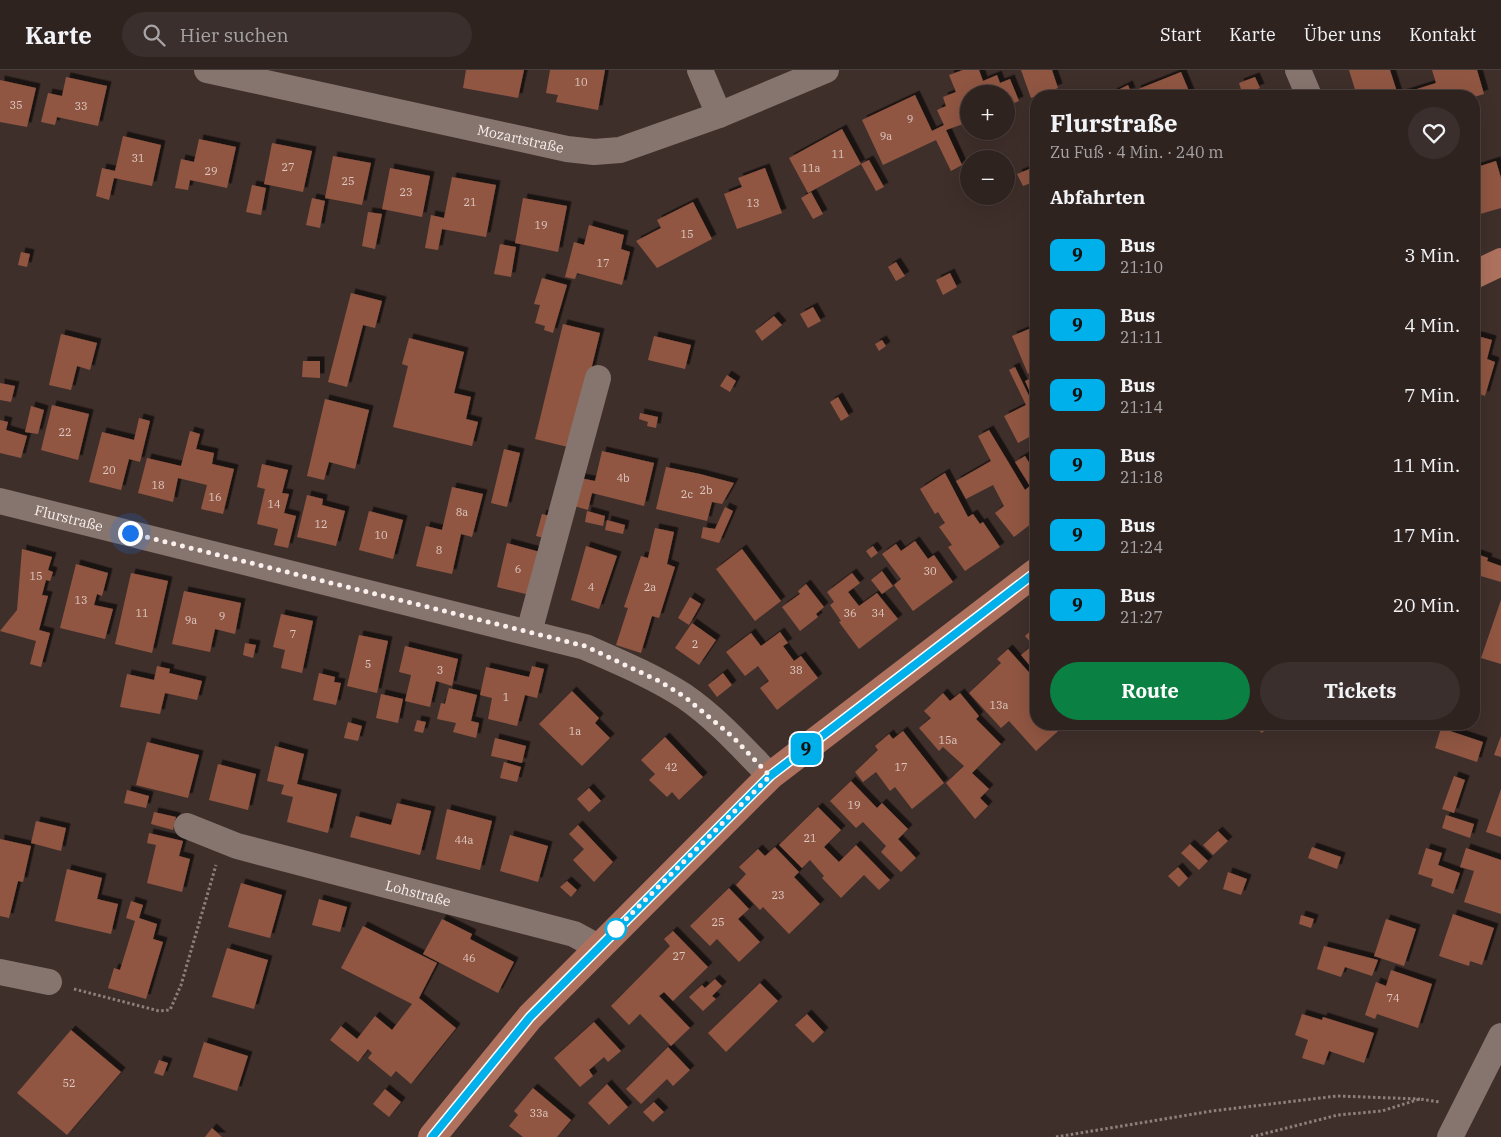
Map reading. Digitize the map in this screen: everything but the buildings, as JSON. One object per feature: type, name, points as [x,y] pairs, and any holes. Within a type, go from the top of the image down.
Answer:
[{"type":"main road","points":[[1480,272],[1501,262]]},
{"type":"main road","points":[[432,1137],[530,1017],[770,776],[1030,577]]},
{"type":"street","name":"Mozartstraße","points":[[207,70],[567,149],[594,152],[620,150],[719,115],[826,70]]},
{"type":"street","points":[[700,70],[719,115]]},
{"type":"street","points":[[1298,70],[1306,90]]},
{"type":"street","points":[[529,632],[598,378]]},
{"type":"street","name":"Flurstraße","points":[[0,501],[585,646],[659,681],[707,714],[733,737],[770,776]]},
{"type":"street","name":"Lohstraße","points":[[187,826],[238,846],[574,934],[598,947]]},
{"type":"street","points":[[0,972],[49,982]]},
{"type":"street","points":[[1450,1137],[1468,1105],[1501,1036]]},
{"type":"path","points":[[49,982],[159,1011],[170,1010],[181,985],[218,857],[238,846]]},
{"type":"path","points":[[1056,1137],[1212,1111],[1337,1096],[1420,1100],[1468,1105]]},
{"type":"path","points":[[1251,1137],[1338,1115],[1382,1111],[1420,1100]]},
{"type":"bus line","name":"9","points":[[432,1137],[530,1017],[770,776],[1030,577]]},
{"type":"route","points":[[130,533],[585,646],[659,681],[685,697],[707,714],[733,737],[770,776],[616,929]]}]
